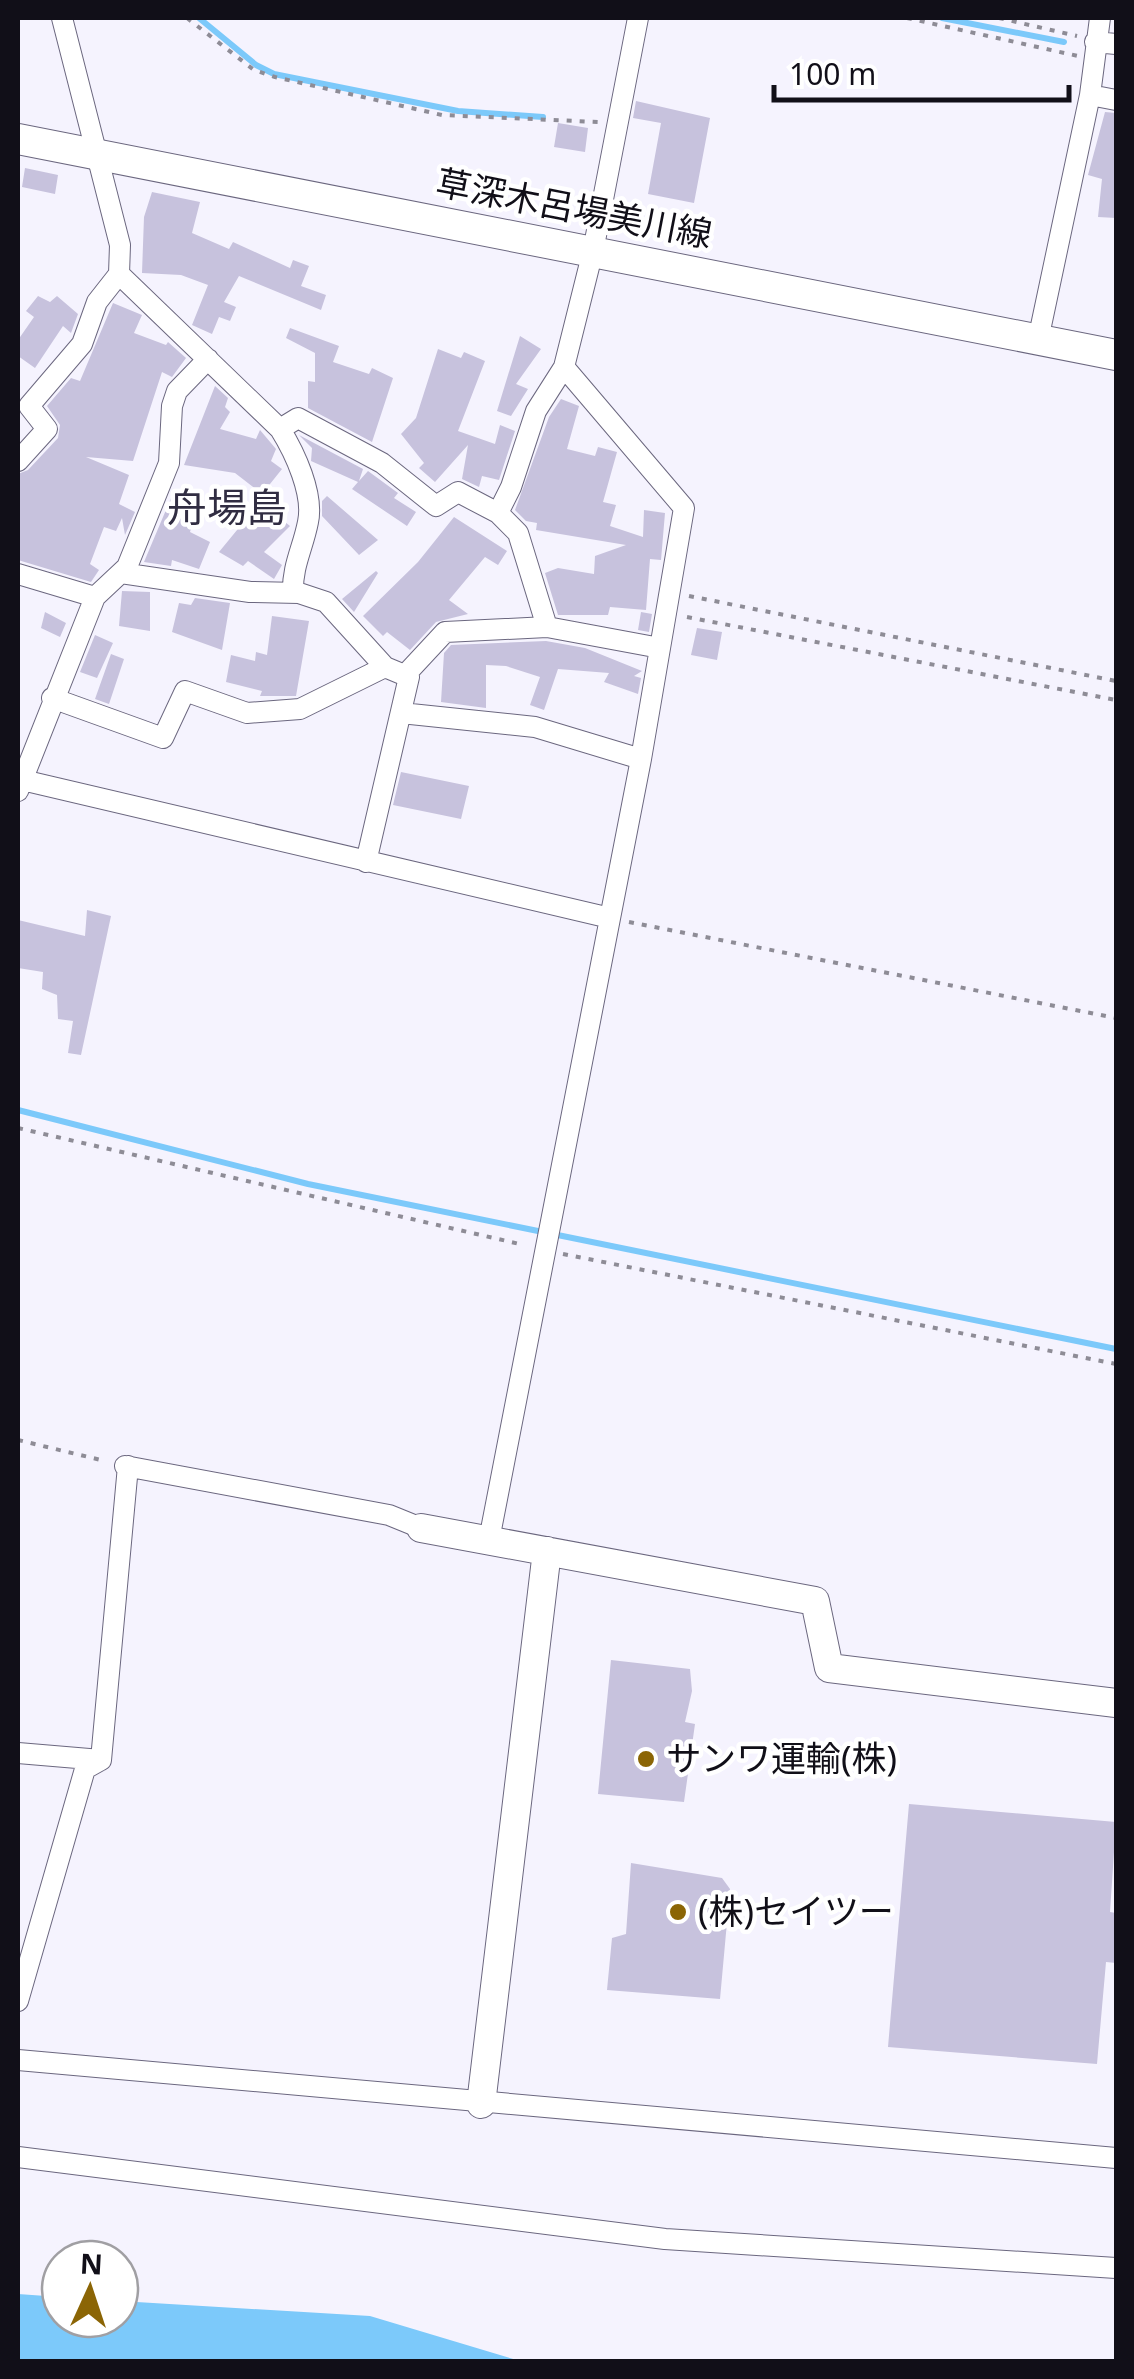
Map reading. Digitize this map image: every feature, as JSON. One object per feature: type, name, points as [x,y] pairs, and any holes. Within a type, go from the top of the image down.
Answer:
[{"type":"main road","name":"草深木呂場美川線","points":[[18,139],[1116,354]]},
{"type":"street","points":[[18,461],[46,429],[28,406],[82,344],[97,302],[118,274],[120,245],[62,18]]},
{"type":"street","points":[[498,513],[511,488],[536,411],[564,367],[593,251],[638,18]]},
{"type":"street","points":[[1038,340],[1102,48],[1100,18]]},
{"type":"street","points":[[1090,94],[1116,100]]},
{"type":"street","points":[[118,274],[280,429],[293,449],[310,516],[292,570],[293,593]]},
{"type":"street","points":[[208,359],[177,391],[172,406],[169,463],[121,574],[94,597],[80,642],[52,698],[19,784],[610,918]]},
{"type":"street","points":[[488,1540],[642,760],[684,508],[564,367]]},
{"type":"street","points":[[280,429],[298,418],[382,463],[436,506],[458,492],[498,513],[518,533],[547,627]]},
{"type":"street","points":[[18,574],[94,597]]},
{"type":"street","points":[[121,574],[250,592],[293,593],[326,602],[385,668],[409,677],[366,862]]},
{"type":"street","points":[[405,675],[446,632],[547,627],[660,648]]},
{"type":"street","points":[[52,698],[163,738],[185,691],[248,713],[300,709],[385,668]]},
{"type":"street","points":[[401,713],[536,727],[642,760]]},
{"type":"street","points":[[101,1760],[127,1466],[389,1515],[421,1528],[815,1601],[829,1668],[1116,1703]]},
{"type":"street","points":[[481,2104],[547,1551]]},
{"type":"street","points":[[18,1753],[101,1760]]},
{"type":"street","points":[[18,2001],[86,1769],[101,1760]]},
{"type":"street","points":[[18,2060],[1116,2158]]},
{"type":"street","points":[[18,2156],[665,2238],[1116,2268]]},
{"type":"path","points":[[187,18],[254,70],[274,77],[442,115],[618,123]]},
{"type":"path","points":[[906,18],[1102,48]]},
{"type":"path","points":[[999,18],[1102,48]]},
{"type":"path","points":[[669,603],[1116,681]]},
{"type":"path","points":[[669,603],[1116,700]]},
{"type":"path","points":[[610,918],[1116,1018]]},
{"type":"path","points":[[18,1440],[127,1466]]},
{"type":"water","points":[[18,2294],[40,2296],[40,2339],[140,2339],[140,2302],[370,2316],[520,2361],[18,2361]]},
{"type":"building","points":[[636,101],[710,118],[694,203],[648,194],[661,123],[633,118]]},
{"type":"building","points":[[1105,112],[1116,113],[1116,218],[1098,217],[1102,179],[1088,175]]},
{"type":"building","points":[[558,123],[588,128],[585,152],[554,147]]},
{"type":"building","points":[[25,168],[58,175],[55,194],[22,187]]},
{"type":"building","points":[[152,192],[200,202],[192,233],[229,249],[233,242],[290,268],[293,260],[309,266],[301,286],[326,295],[321,310],[239,276],[224,302],[236,307],[230,321],[219,317],[212,334],[192,325],[208,285],[181,275],[142,273],[144,217]]},
{"type":"building","points":[[38,296],[50,302],[57,296],[78,314],[71,333],[63,326],[35,368],[18,356],[18,340],[34,317],[26,311]]},
{"type":"building","points":[[113,303],[142,315],[134,333],[166,345],[168,342],[186,358],[172,377],[162,372],[133,461],[86,457],[129,475],[119,504],[135,512],[125,535],[122,518],[116,531],[104,527],[90,564],[99,570],[91,582],[18,560],[18,474],[28,470],[58,438],[60,425],[47,406],[71,378],[80,381]]},
{"type":"building","points":[[290,328],[339,346],[333,362],[369,374],[372,368],[393,378],[372,442],[308,408],[308,381],[315,382],[315,353],[286,338]]},
{"type":"building","points":[[520,336],[541,349],[516,384],[528,389],[511,416],[497,411]]},
{"type":"building","points":[[438,349],[461,358],[464,352],[485,361],[458,431],[495,444],[500,425],[515,431],[499,480],[482,476],[479,487],[462,479],[468,445],[435,482],[419,468],[424,463],[401,434],[416,418]]},
{"type":"building","points":[[215,386],[228,398],[225,407],[230,412],[220,429],[256,439],[260,430],[276,449],[271,461],[282,469],[262,494],[235,473],[184,465]]},
{"type":"building","points":[[561,399],[579,406],[567,449],[595,456],[598,447],[617,452],[603,502],[616,505],[610,526],[643,537],[644,510],[665,513],[661,560],[650,559],[646,610],[610,607],[608,615],[558,615],[545,573],[558,568],[594,574],[595,556],[626,545],[536,530],[537,523],[526,521],[515,510],[549,417]]},
{"type":"building","points":[[299,435],[363,469],[359,481],[368,471],[398,493],[394,498],[416,512],[407,526],[352,489],[358,482],[311,461],[312,448]]},
{"type":"building","points":[[174,491],[199,501],[190,532],[210,542],[199,569],[172,560],[171,566],[144,562]]},
{"type":"building","points":[[327,496],[378,540],[359,555],[322,516],[322,501]]},
{"type":"building","points":[[260,502],[290,526],[264,552],[282,565],[274,579],[248,561],[243,566],[219,552]]},
{"type":"building","points":[[454,517],[507,551],[498,565],[485,557],[449,600],[468,614],[436,622],[410,650],[387,632],[383,636],[363,616],[418,562]]},
{"type":"building","points":[[378,573],[354,612],[342,599]]},
{"type":"building","points":[[122,591],[150,592],[150,631],[119,626]]},
{"type":"building","points":[[195,598],[230,603],[222,650],[172,632],[179,603],[191,605]]},
{"type":"building","points":[[45,612],[66,623],[60,637],[41,628]]},
{"type":"building","points":[[641,612],[652,614],[649,632],[638,630]]},
{"type":"building","points":[[272,616],[309,621],[296,696],[260,696],[262,691],[226,682],[231,655],[255,661],[256,652],[267,655]]},
{"type":"building","points":[[697,628],[722,632],[717,660],[691,655]]},
{"type":"building","points":[[95,635],[113,643],[97,678],[80,672]]},
{"type":"building","points":[[546,641],[585,648],[642,671],[634,676],[641,678],[638,694],[604,682],[609,673],[558,669],[544,710],[530,705],[540,677],[506,666],[486,665],[486,708],[441,702],[444,653],[451,645]]},
{"type":"building","points":[[111,654],[124,659],[109,704],[95,699]]},
{"type":"building","points":[[401,772],[469,786],[461,819],[393,805]]},
{"type":"building","points":[[87,910],[111,916],[81,1055],[68,1053],[73,1021],[58,1019],[57,995],[42,989],[43,972],[18,968],[18,920],[85,936]]},
{"type":"building","name":"サンワ運輸(株)","points":[[611,1660],[690,1669],[692,1691],[685,1722],[695,1724],[684,1802],[598,1794]]},
{"type":"building","points":[[909,1804],[1116,1822],[1110,1912],[1116,1913],[1116,1963],[1106,1962],[1097,2064],[888,2047]]},
{"type":"building","name":"(株)セイツー","points":[[631,1863],[722,1878],[730,1889],[720,1999],[607,1990],[612,1938],[626,1934]]},
{"type":"waterway","points":[[199,18],[256,65],[274,74],[458,111],[543,117]]},
{"type":"waterway","points":[[942,18],[1064,42]]},
{"type":"waterway","points":[[18,1110],[308,1184],[1116,1349]]},
{"type":"place","name":"サンワ運輸(株)","points":[[646,1759]]},
{"type":"place","name":"(株)セイツー","points":[[678,1912]]},
{"type":"district","name":"舟場島","points":[[227,508]]}]
